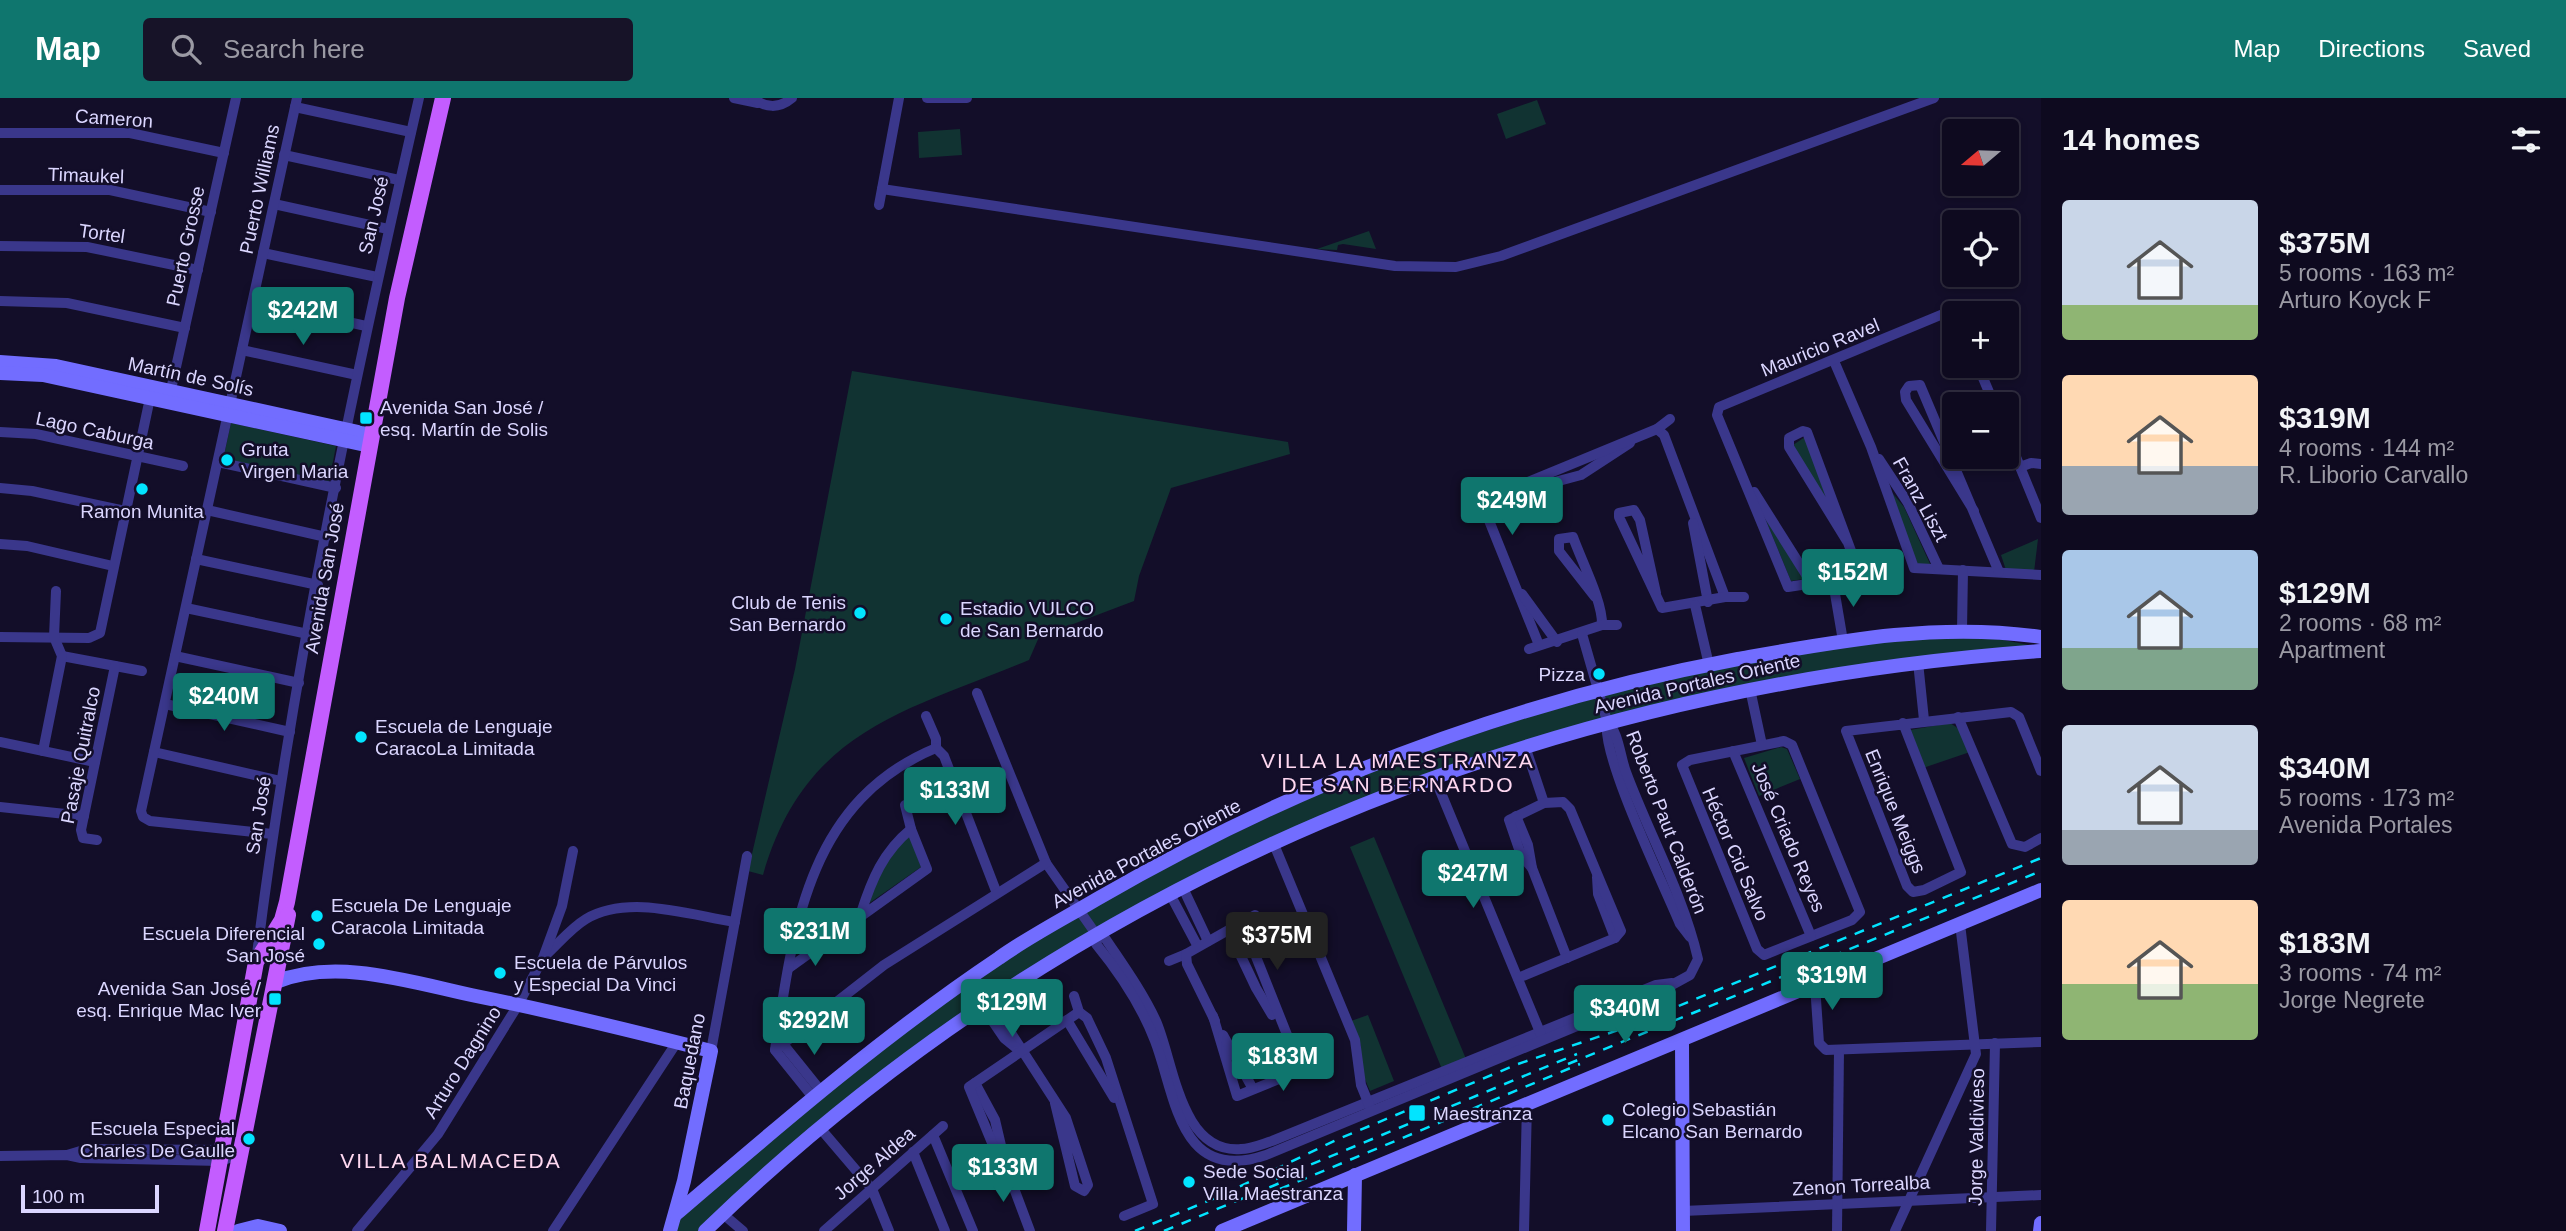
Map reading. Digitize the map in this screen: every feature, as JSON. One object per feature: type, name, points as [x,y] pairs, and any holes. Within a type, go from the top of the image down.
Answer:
[{"type":"main road","name":"Avenida San José","points":[[225,1231],[228,1155],[256,962],[282,920],[287,902],[410,237],[443,98]]},
{"type":"main road","name":"Avenida San José","points":[[207,1231],[276,982],[287,923],[287,902]]},
{"type":"main road","points":[[250,999],[276,982]]},
{"type":"street","name":"Puerto Grosse","points":[[170,396],[236,98]]},
{"type":"street","name":"San José","points":[[256,962],[272,834],[326,537],[366,326],[419,98]]},
{"type":"street","points":[[734,98],[779,106],[792,98]]},
{"type":"street","points":[[879,205],[899,98]]},
{"type":"street","points":[[927,98],[967,98]]},
{"type":"street","points":[[882,189],[1401,267],[1449,268],[1501,256],[1912,101],[1934,98]]},
{"type":"street","points":[[296,102],[411,132]]},
{"type":"street","name":"Puerto Williams","points":[[272,834],[145,819],[142,808],[296,102]]},
{"type":"street","name":"Cameron","points":[[0,133],[131,133],[223,153]]},
{"type":"street","points":[[284,155],[399,180]]},
{"type":"street","name":"Timaukel","points":[[0,190],[110,190],[211,212]]},
{"type":"street","points":[[274,204],[388,229]]},
{"type":"street","name":"Tortel","points":[[0,246],[87,247],[198,270]]},
{"type":"street","points":[[264,253],[377,277]]},
{"type":"street","points":[[0,301],[67,303],[185,328]]},
{"type":"street","points":[[253,301],[366,326]]},
{"type":"street","name":"Mauricio Ravel","points":[[1741,471],[1717,415],[1719,407],[1834,362],[1942,314]]},
{"type":"street","points":[[242,350],[357,375]]},
{"type":"street","name":"Martín de Solís","points":[[0,362],[45,364],[170,396],[371,440]]},
{"type":"street","name":"Franz Liszt","points":[[1834,362],[1871,447],[1914,568],[1939,569],[1908,503],[1871,447]]},
{"type":"street","name":"Martín de Solís","points":[[0,373],[43,375],[150,398],[170,396]]},
{"type":"street","points":[[1974,511],[1906,400],[1905,392],[1909,386],[1920,385],[1974,511],[1999,572]]},
{"type":"street","points":[[0,637],[89,638],[100,633],[150,398]]},
{"type":"street","points":[[1469,484],[1475,498],[1485,501],[1657,429],[1670,419]]},
{"type":"street","points":[[1657,429],[1664,435],[1725,597]]},
{"type":"street","name":"Lago Caburga","points":[[0,432],[36,434],[183,466]]},
{"type":"street","points":[[1741,471],[1788,587],[1833,582],[1857,573],[1857,567],[1807,432],[1798,432],[1789,438],[1789,447],[1847,541]]},
{"type":"street","points":[[218,462],[336,488]]},
{"type":"street","points":[[2041,464],[2020,467],[2041,517]]},
{"type":"street","points":[[1741,471],[1812,584]]},
{"type":"street","points":[[0,488],[32,491],[125,511]]},
{"type":"street","points":[[1687,492],[1709,602]]},
{"type":"street","points":[[1485,501],[1534,647],[1558,642],[1602,625],[1617,625]]},
{"type":"street","points":[[1656,593],[1640,520],[1634,510],[1628,509],[1619,513],[1619,517],[1656,593],[1665,610],[1725,597],[1744,597]]},
{"type":"street","points":[[207,510],[326,537]]},
{"type":"street","points":[[1595,597],[1559,551],[1559,539],[1573,537],[1595,597],[1602,625]]},
{"type":"street","points":[[0,544],[17,544],[113,565]]},
{"type":"street","points":[[197,559],[317,585]]},
{"type":"street","points":[[1939,569],[2041,575]]},
{"type":"street","points":[[1962,630],[1963,570]]},
{"type":"street","points":[[1513,582],[1558,642]]},
{"type":"street","points":[[1833,582],[1843,641]]},
{"type":"street","points":[[43,751],[62,656],[54,637],[56,591]]},
{"type":"street","points":[[1695,605],[1709,665]]},
{"type":"street","points":[[186,608],[308,634]]},
{"type":"street","name":"Avenida Portales Oriente","points":[[676,1213],[816,1093],[929,1006],[1003,955],[1178,853],[1354,771],[1461,731],[1598,692],[1709,665],[1903,633],[1962,630],[2039,636]]},
{"type":"street","name":"Roberto Paut Calderón","points":[[977,693],[1046,863],[1097,937],[1096,944],[1124,985],[1155,1041],[1178,1120],[1187,1135],[1208,1154],[1233,1162],[1254,1159],[1370,1107],[1659,992],[1690,975],[1696,968],[1697,955],[1690,937],[1688,920],[1626,772],[1613,729],[1607,721],[1582,634]]},
{"type":"street","points":[[2038,652],[2039,636]]},
{"type":"street","name":"Avenida Portales Oriente","points":[[705,1231],[820,1128],[906,1061],[987,1004],[1097,937],[1273,842],[1434,776],[1607,721],[1750,690],[1918,662],[2038,652]]},
{"type":"street","points":[[62,656],[142,671]]},
{"type":"street","points":[[175,656],[299,683]]},
{"type":"street","points":[[1918,662],[1924,720]]},
{"type":"street","name":"Pasaje Quitralco","points":[[97,840],[82,835],[115,666]]},
{"type":"street","points":[[1750,690],[1762,745]]},
{"type":"street","points":[[165,704],[290,732]]},
{"type":"street","points":[[1903,723],[2015,713],[2041,771]]},
{"type":"street","points":[[926,716],[936,739],[936,748],[944,756],[996,891]]},
{"type":"street","points":[[1958,717],[2009,839],[2019,848],[2041,838]]},
{"type":"street","name":"Enrique Meiggs","points":[[1903,723],[1961,872],[1924,890],[1910,890],[1846,731],[1903,723]]},
{"type":"street","points":[[1734,751],[1788,741],[1860,912],[1852,920],[1811,936]]},
{"type":"street","points":[[0,742],[95,762]]},
{"type":"street","points":[[1525,746],[1544,803]]},
{"type":"street","points":[[816,1093],[779,1047],[789,968],[815,868],[840,821],[883,777],[936,748]]},
{"type":"street","name":"Héctor Cid Salvo","points":[[1734,751],[1690,760],[1682,765],[1757,949],[1763,955],[1811,936]]},
{"type":"street","name":"José Criado Reyes","points":[[1734,751],[1811,936]]},
{"type":"street","points":[[154,752],[281,781]]},
{"type":"street","points":[[1434,776],[1542,1037]]},
{"type":"street","points":[[1518,978],[1567,958],[1615,938],[1621,928],[1568,805],[1560,801],[1544,803],[1510,819],[1509,824],[1521,855],[1532,869],[1567,958]]},
{"type":"street","points":[[789,968],[861,913],[928,869],[911,829],[905,805]]},
{"type":"street","points":[[0,807],[84,816]]},
{"type":"street","points":[[861,913],[872,878],[892,844],[911,829]]},
{"type":"street","points":[[1273,842],[1355,1040],[1361,1085],[1370,1107]]},
{"type":"street","name":"Arturo Dagnino","points":[[357,1231],[438,1134],[518,1005],[543,958],[562,906],[573,851]]},
{"type":"street","name":"Baquedano","points":[[670,1231],[684,1181],[711,1051],[747,856]]},
{"type":"street","points":[[779,1047],[884,965],[996,891],[1046,863]]},
{"type":"street","points":[[1222,1231],[2041,890]]},
{"type":"street","points":[[1177,892],[1208,941]]},
{"type":"street","points":[[1177,892],[1197,946]]},
{"type":"street","points":[[543,958],[579,924],[615,908],[636,907],[735,922]]},
{"type":"street","points":[[1169,961],[1186,959],[1197,946],[1243,924],[1255,915]]},
{"type":"street","points":[[1213,1016],[1237,1096],[1301,1070],[1283,1031],[1243,924]]},
{"type":"street","points":[[1895,1231],[1975,1061],[1977,1044],[1960,924]]},
{"type":"street","points":[[1229,931],[1255,988],[1283,1031]]},
{"type":"street","points":[[797,932],[822,943]]},
{"type":"street","points":[[1186,959],[1213,1016],[1254,1089]]},
{"type":"street","points":[[276,982],[303,975],[346,973],[385,978],[518,1005],[711,1051]]},
{"type":"street","points":[[1815,985],[1819,1043],[1826,1050],[2041,1042]]},
{"type":"street","points":[[1074,996],[1079,1012],[1087,1018],[1102,1046],[1153,1204],[1124,1216]]},
{"type":"street","points":[[987,1004],[1004,1038],[1021,1051],[1055,1103],[1069,1126],[1087,1185],[1081,1192],[1075,1186],[1055,1103]]},
{"type":"street","points":[[1030,1231],[1006,1167],[995,1120],[972,1085],[1079,1012]]},
{"type":"street","points":[[1067,1020],[1122,1114]]},
{"type":"street","points":[[1682,1041],[1683,1231]]},
{"type":"street","points":[[553,1231],[677,1042]]},
{"type":"street","name":"Jorge Valdivieso","points":[[1991,1231],[1996,1043]]},
{"type":"street","points":[[1837,1231],[1839,1050]]},
{"type":"street","points":[[1524,1231],[1527,1104]]},
{"type":"street","name":"Jorge Aldea","points":[[827,1230],[943,1126]]},
{"type":"street","points":[[820,1128],[872,1189],[889,1231]]},
{"type":"street","points":[[933,1135],[973,1231]]},
{"type":"street","points":[[913,1152],[945,1231]]},
{"type":"street","points":[[0,1156],[67,1155],[81,1158],[228,1155]]},
{"type":"street","points":[[1354,1231],[1356,1175]]},
{"type":"street","points":[[684,1181],[705,1188]]},
{"type":"street","name":"Zenon Torrealba","points":[[1684,1211],[2041,1195]]},
{"type":"street","points":[[723,1214],[743,1231]]},
{"type":"street","points":[[2040,1231],[2041,1223]]},
{"type":"street","points":[[239,1231],[258,1226],[280,1231]]},
{"type":"green space","points":[[1537,100],[1546,124],[1506,139],[1497,114]]},
{"type":"green space","points":[[960,129],[962,155],[919,158],[918,132]]},
{"type":"green space","points":[[1369,231],[1376,249],[1343,244],[1338,245],[1337,250],[1317,249]]},
{"type":"green space","name":"Estadio VULCO de San Bernardo","points":[[852,371],[1288,442],[1290,454],[1171,488],[1139,576],[1134,601],[1039,637],[1029,660],[901,712],[865,732],[833,757],[805,787],[781,826],[763,875],[748,871],[795,669]]},
{"type":"green space","points":[[231,423],[336,446],[329,482],[223,460]]},
{"type":"green space","points":[[1805,437],[1831,509],[1793,445]]},
{"type":"green space","points":[[1889,489],[1904,507],[1931,566],[1918,565]]},
{"type":"green space","points":[[1764,516],[1804,579],[1791,581]]},
{"type":"green space","points":[[2038,539],[2034,572],[2006,570],[2001,555]]},
{"type":"green space","points":[[1972,634],[2029,645],[2029,650],[1859,666],[1548,735],[1220,866],[921,1048],[702,1231],[674,1231],[679,1214],[883,1046],[1047,932],[1191,854],[1312,797],[1417,754],[1528,717],[1664,679],[1821,648]]},
{"type":"green space","points":[[1950,723],[1959,729],[1970,752],[1923,768],[1910,730]]},
{"type":"green space","points":[[1781,747],[1787,749],[1800,779],[1759,796],[1744,758]]},
{"type":"green space","points":[[909,834],[921,867],[868,904],[884,866]]},
{"type":"green space","points":[[1374,837],[1466,1059],[1442,1069],[1350,847]]},
{"type":"green space","points":[[1368,1015],[1394,1081],[1370,1091],[1361,1070],[1361,1046],[1351,1021]]},
{"type":"railway","points":[[1135,1231],[1220,1196],[1336,1140],[1518,1064],[1627,1027],[2041,858]]},
{"type":"railway","points":[[1568,1064],[2041,871]]},
{"type":"railway","points":[[1276,1179],[1577,1054]]},
{"type":"railway","points":[[1280,1189],[1580,1064]]},
{"type":"railway","points":[[1164,1231],[1287,1180]]},
{"type":"place","name":"Avenida San José / esq. Martín de Solis","points":[[366,418]]},
{"type":"place","name":"Gruta Virgen Maria","points":[[227,460]]},
{"type":"place","name":"Ramon Munita","points":[[142,489]]},
{"type":"place","name":"Club de Tenis San Bernardo","points":[[860,613]]},
{"type":"place","name":"Estadio VULCO de San Bernardo","points":[[946,619]]},
{"type":"place","name":"Pizza","points":[[1599,674]]},
{"type":"place","name":"Escuela de Lenguaje CaracoLa Limitada","points":[[361,737]]},
{"type":"place","name":"Escuela De Lenguaje Caracola Limitada","points":[[317,916]]},
{"type":"place","name":"Escuela Diferencial San José","points":[[319,944]]},
{"type":"place","name":"Escuela de Párvulos y Especial Da Vinci","points":[[500,973]]},
{"type":"place","name":"Avenida San José / esq. Enrique Mac Iver","points":[[275,999]]},
{"type":"place","name":"Maestranza","points":[[1417,1113]]},
{"type":"place","name":"Colegio Sebastián Elcano San Bernardo","points":[[1608,1120]]},
{"type":"place","name":"Escuela Especial Charles De Gaulle","points":[[249,1139]]},
{"type":"place","name":"Sede Social Villa Maestranza","points":[[1189,1182]]},
{"type":"district","name":"VILLA LA MAESTRANZA DE SAN BERNARDO","points":[[1398,773]]},
{"type":"district","name":"VILLA BALMACEDA","points":[[451,1161]]}]
